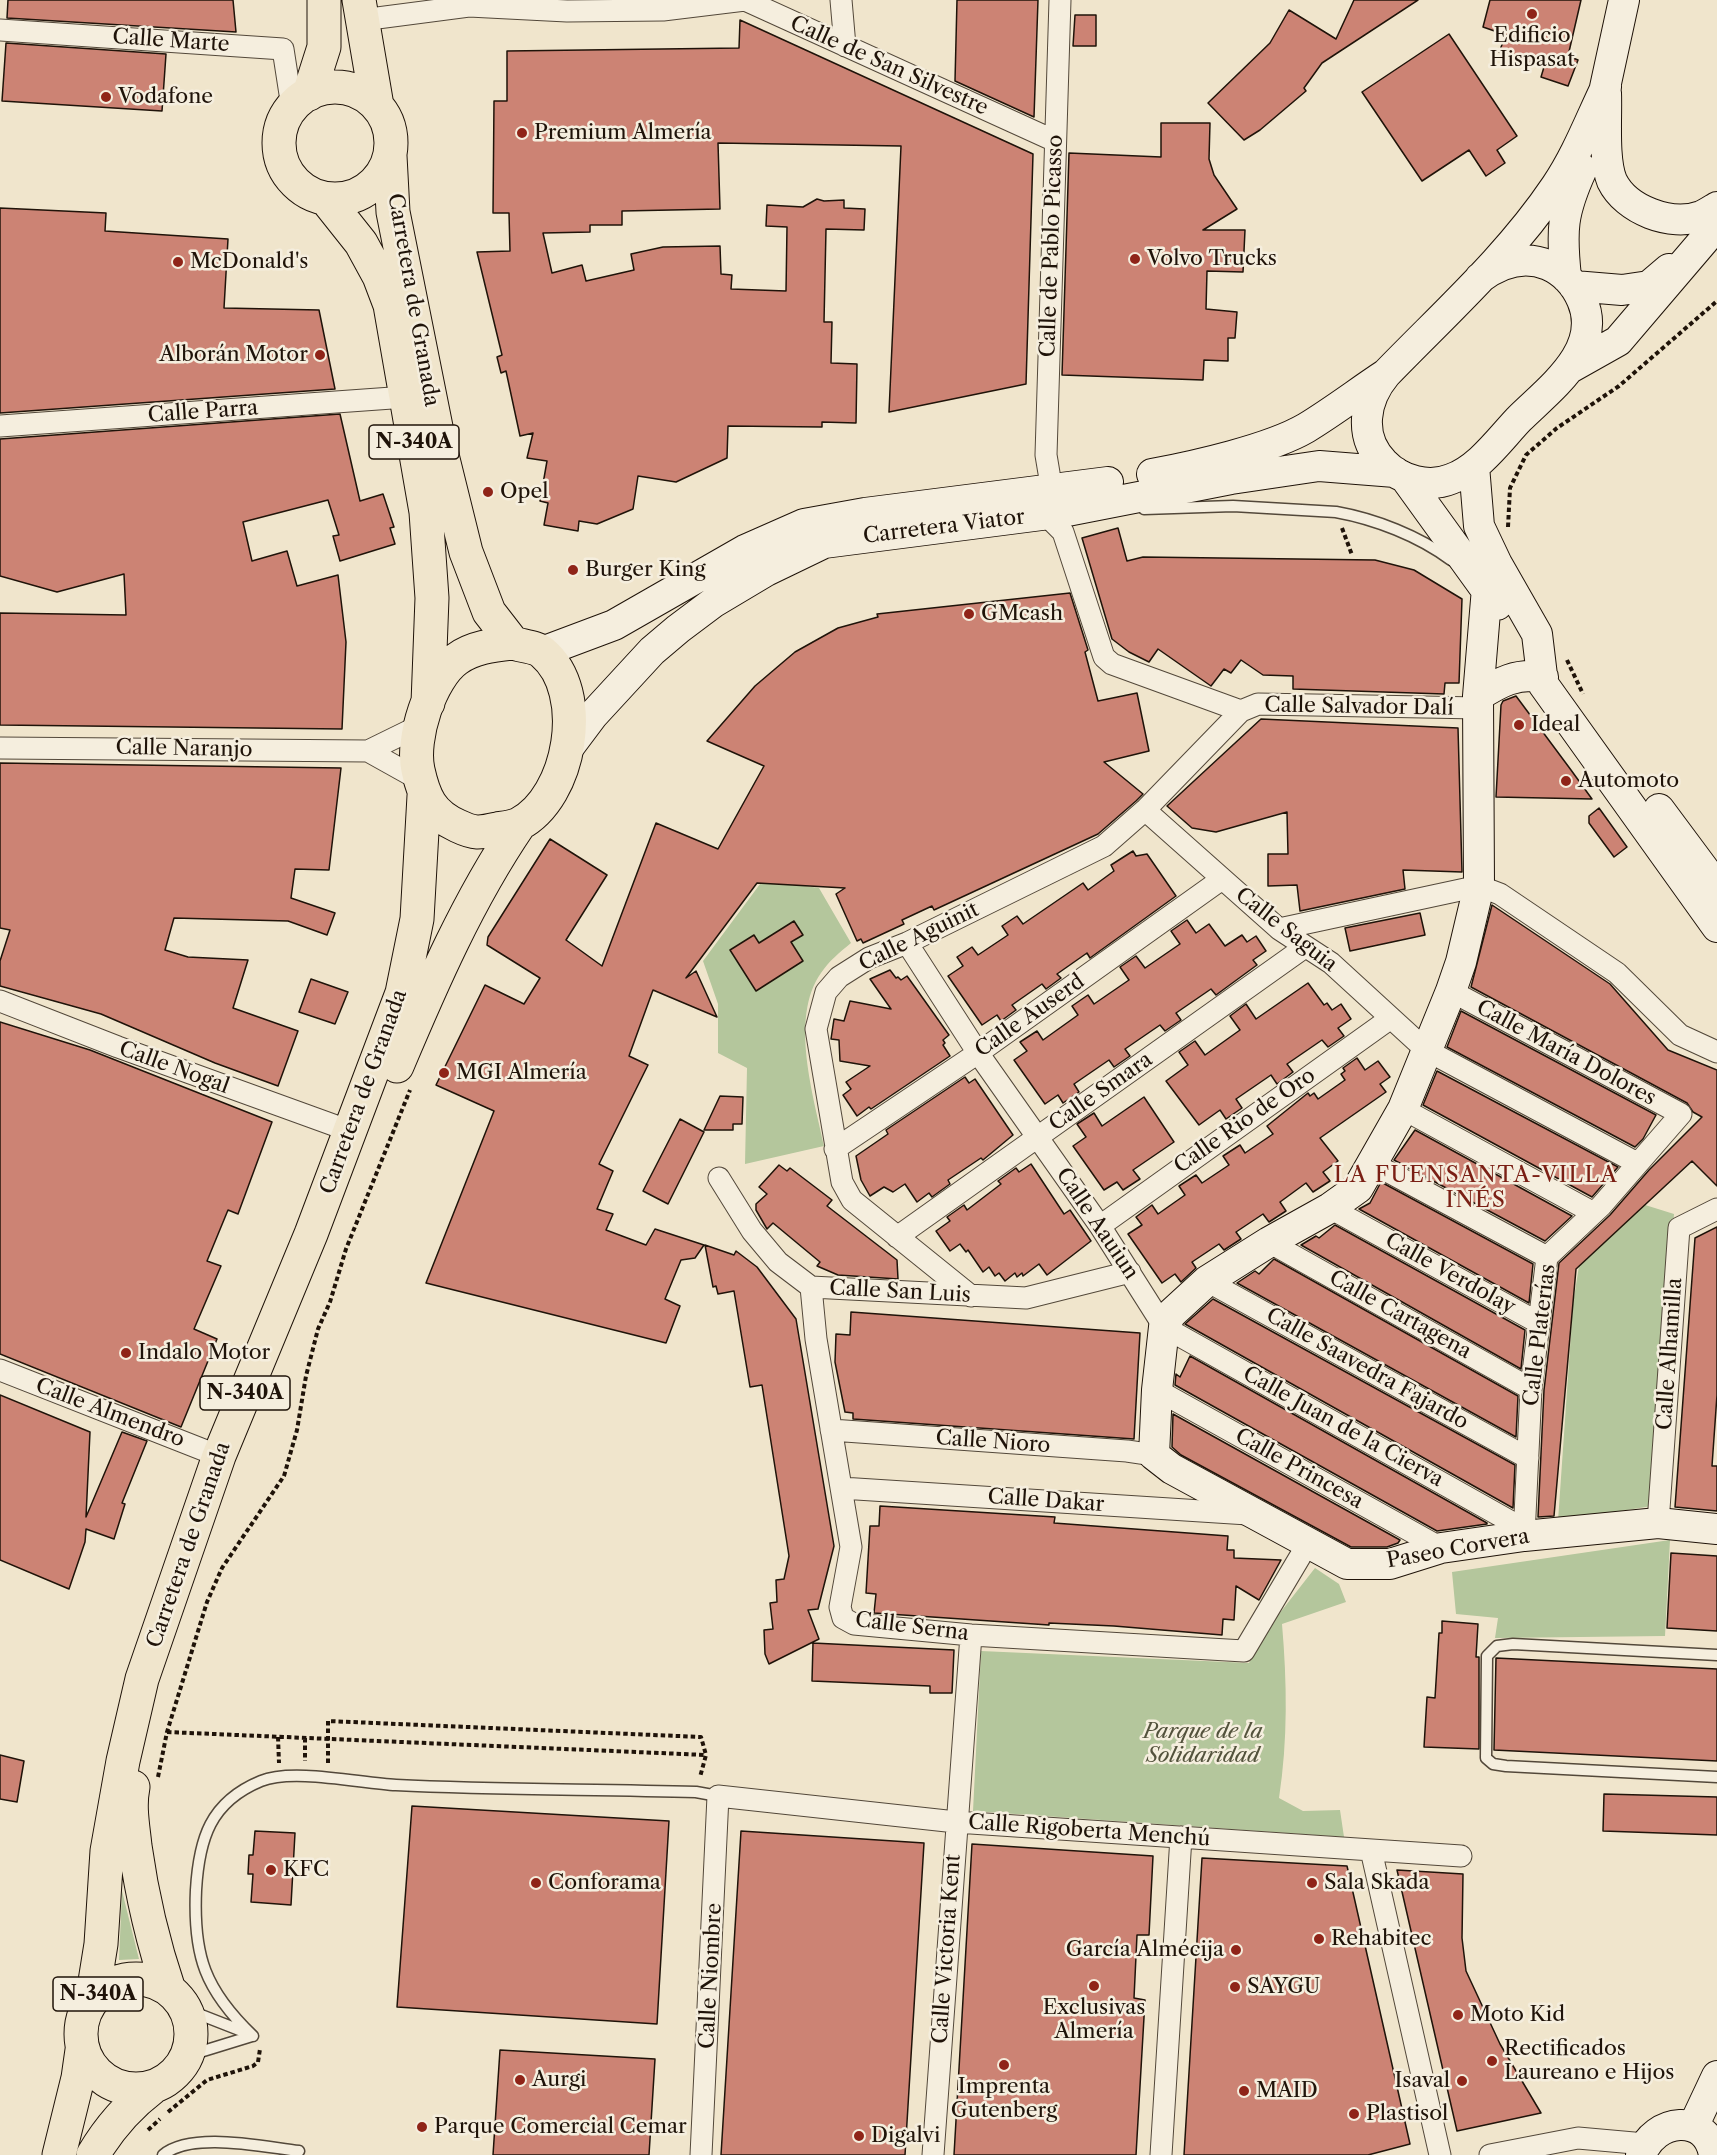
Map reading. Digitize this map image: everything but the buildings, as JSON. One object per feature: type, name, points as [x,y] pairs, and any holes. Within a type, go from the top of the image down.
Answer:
[{"type":"highway","name":"N-340A","points":[[324,0],[324,47],[301,100],[282,124],[280,154],[288,175],[306,191],[326,199]]},
{"type":"highway","name":"N-340A","points":[[360,10],[377,106],[386,119],[391,135],[390,156]]},
{"type":"highway","points":[[301,100],[338,87],[358,92],[377,106]]},
{"type":"highway","points":[[326,199],[346,198],[365,191],[376,183],[390,156]]},
{"type":"highway","name":"Carretera de Granada","points":[[390,156],[393,212],[440,447],[466,552],[489,612],[528,647]]},
{"type":"highway","name":"Carretera de Granada","points":[[326,199],[362,243],[379,276],[390,305],[426,512],[432,598],[424,715]]},
{"type":"highway","name":"N-340A","points":[[422,788],[417,764],[424,715],[435,687],[456,659],[486,646],[528,647],[567,688],[570,719],[566,751],[556,782],[543,803],[519,825]]},
{"type":"highway","points":[[422,788],[444,820],[475,834],[519,825]]},
{"type":"highway","name":"Carretera de Granada","points":[[92,2000],[101,1944],[106,1851],[142,1679],[219,1455],[311,1234],[402,993],[412,953],[417,919],[422,788]]},
{"type":"highway","name":"Carretera de Granada","points":[[176,1997],[155,1950],[141,1888],[130,1803],[151,1703],[174,1625],[280,1350],[431,986],[486,875],[519,825]]},
{"type":"highway","name":"N-340A","points":[[59,2155],[78,2078],[82,2050],[81,2024],[92,2000],[105,1988],[120,1981],[137,1979],[154,1982],[176,1997],[191,2032],[187,2056]]},
{"type":"highway","points":[[82,2050],[92,2069],[109,2083],[123,2089],[152,2088]]},
{"type":"highway","points":[[93,2155],[107,2132],[130,2105],[173,2075],[187,2056]]},
{"type":"main road","points":[[1570,281],[1563,227],[1567,202],[1587,159],[1606,87],[1624,0]]},
{"type":"main road","points":[[1606,87],[1608,159],[1612,181],[1626,198],[1646,212],[1668,218],[1700,217],[1717,207]]},
{"type":"main road","points":[[1606,87],[1558,184],[1524,230],[1386,374],[1370,397],[1367,425],[1375,452],[1400,475],[1487,588],[1520,639],[1549,665],[1602,732],[1717,887]]},
{"type":"main road","points":[[1570,281],[1622,290],[1650,285],[1711,233]]},
{"type":"main road","points":[[1568,370],[1618,341],[1711,233]]},
{"type":"main road","points":[[1480,278],[1491,269],[1518,261],[1546,264],[1570,281],[1584,304],[1587,332],[1583,346],[1568,370]]},
{"type":"main road","name":"Carretera Viator","points":[[566,751],[593,716],[652,651],[714,602],[766,571],[824,543],[1319,466],[1400,475],[1421,482],[1449,480],[1474,466],[1568,370]]},
{"type":"main road","name":"Carretera Viator","points":[[528,647],[614,625],[745,550],[804,524],[865,513],[1051,506],[1281,440],[1305,428],[1386,374]]},
{"type":"main road","points":[[1474,466],[1479,526],[1497,564],[1537,634],[1549,665],[1544,684],[1717,927]]},
{"type":"main road","points":[[1154,1455],[1157,1390],[1164,1327],[1171,1314],[1207,1281],[1269,1242],[1330,1208],[1358,1188],[1403,1109],[1451,991],[1461,962],[1479,886],[1479,702],[1487,588]]},
{"type":"main road","points":[[1479,702],[1502,680],[1549,665]]},
{"type":"main road","name":"Paseo Corvera","points":[[1154,1455],[1172,1469],[1307,1545],[1347,1564],[1390,1564],[1441,1548],[1523,1532],[1658,1523],[1717,1529]]},
{"type":"main road","points":[[1693,2127],[1717,2076]]},
{"type":"main road","points":[[1643,2149],[1663,2128],[1674,2125],[1693,2127],[1707,2139],[1714,2155]]},
{"type":"street","name":"Calle de San Silvestre","points":[[360,10],[469,6],[567,11],[663,10],[745,0],[1055,141]]},
{"type":"street","points":[[841,0],[844,46]]},
{"type":"street","name":"Calle de Pablo Picasso","points":[[1051,506],[1046,455],[1060,0]]},
{"type":"street","name":"Calle Marte","points":[[0,30],[283,49],[301,100]]},
{"type":"street","name":"Calle Parra","points":[[0,426],[406,398]]},
{"type":"street","name":"Calle Salvador Dalí","points":[[1051,506],[1063,532],[1104,657],[1112,664],[1240,711]]},
{"type":"street","name":"Calle Salvador Dalí","points":[[1145,810],[1240,711],[1258,704],[1479,702]]},
{"type":"street","name":"Calle Naranjo","points":[[0,748],[368,751],[424,715]]},
{"type":"street","name":"Calle Naranjo","points":[[368,751],[422,788]]},
{"type":"street","name":"Calle Saguia","points":[[1145,810],[1279,929],[1330,963],[1426,1050],[1637,1163]]},
{"type":"street","name":"Calle Aguinit","points":[[971,1296],[852,1200],[842,1182],[816,1029],[819,1011],[826,992],[839,977],[869,958],[907,943],[1104,846],[1145,810]]},
{"type":"street","name":"Calle Auserd","points":[[835,1149],[978,1053],[1222,879]]},
{"type":"street","points":[[1279,929],[1479,886],[1500,894],[1617,973],[1680,1035],[1717,1052]]},
{"type":"street","name":"Calle Aauiun","points":[[907,943],[978,1053],[1100,1226],[1164,1327]]},
{"type":"street","name":"Calle Smara","points":[[897,1237],[1305,947]]},
{"type":"street","name":"Calle María Dolores","points":[[1451,991],[1681,1114]]},
{"type":"street","name":"Calle Nogal","points":[[0,1001],[118,1047],[350,1131]]},
{"type":"street","name":"Calle Rio de Oro","points":[[1100,1226],[1391,1018]]},
{"type":"street","points":[[1403,1109],[1592,1212]]},
{"type":"street","name":"Calle Platerías","points":[[1523,1532],[1531,1389],[1547,1257],[1592,1212],[1601,1206],[1681,1114]]},
{"type":"street","points":[[1372,1162],[1547,1257]]},
{"type":"street","name":"Calle San Luis","points":[[719,1178],[752,1231],[778,1262],[811,1287],[1026,1298],[1130,1272]]},
{"type":"street","name":"Calle Verdolay","points":[[1330,1208],[1539,1323]]},
{"type":"street","name":"Calle Alhamilla","points":[[1658,1523],[1679,1228],[1717,1209]]},
{"type":"street","name":"Calle Cartagena","points":[[1269,1242],[1531,1389]]},
{"type":"street","name":"Calle Saavedra Fajardo","points":[[1207,1281],[1528,1458]]},
{"type":"street","name":"Calle Serna","points":[[811,1287],[831,1431],[851,1547],[840,1607],[843,1618],[854,1624],[971,1635],[1244,1651],[1307,1545]]},
{"type":"street","name":"Calle Juan de la Cierva","points":[[1164,1327],[1523,1532]]},
{"type":"street","name":"Calle Almendro","points":[[0,1370],[219,1455]]},
{"type":"street","name":"Calle Princesa","points":[[1157,1390],[1441,1548]]},
{"type":"street","name":"Calle Nioro","points":[[831,1431],[1127,1450],[1154,1455]]},
{"type":"street","name":"Calle Dakar","points":[[841,1488],[1252,1514]]},
{"type":"street","name":"Calle Victoria Kent","points":[[933,2155],[971,1635]]},
{"type":"street","name":"Calle Rigoberta Menchú","points":[[718,1796],[956,1822],[1461,1856]]},
{"type":"street","name":"Calle Niombre","points":[[701,2155],[718,1796]]},
{"type":"street","points":[[1161,2155],[1181,1837]]},
{"type":"street","points":[[1371,1850],[1440,2155]]},
{"type":"street","points":[[1490,2155],[1578,2138],[1643,2149]]},
{"type":"lane","points":[[1051,506],[1233,506],[1351,515],[1430,543],[1487,588]]},
{"type":"lane","points":[[1717,1655],[1513,1644],[1497,1646],[1487,1656],[1486,1747],[1486,1758],[1493,1764],[1506,1766],[1717,1777]]},
{"type":"lane","points":[[256,2040],[233,2017],[212,1988],[198,1953],[195,1906],[198,1856],[212,1817],[235,1796],[262,1780],[305,1777],[396,1785],[696,1792],[718,1796]]},
{"type":"lane","points":[[176,1997],[201,2015],[256,2040]]},
{"type":"lane","points":[[187,2056],[256,2040]]},
{"type":"lane","points":[[163,2155],[168,2151],[198,2143],[225,2143],[299,2151]]},
{"type":"path","points":[[1508,529],[1510,488],[1527,455],[1557,428],[1619,386],[1717,301]]},
{"type":"path","points":[[1549,665],[1602,732]]},
{"type":"path","points":[[157,1784],[167,1732],[207,1602],[222,1568],[284,1476],[297,1430],[306,1376],[318,1329],[330,1302],[346,1249],[410,1090]]},
{"type":"path","points":[[328,1779],[328,1721],[701,1737],[706,1755],[696,1792]]},
{"type":"path","points":[[167,1732],[706,1755]]},
{"type":"path","points":[[278,1737],[279,1778]]},
{"type":"path","points":[[304,1738],[305,1777]]},
{"type":"path","points":[[146,2132],[207,2080],[253,2066],[258,2062],[256,2040]]},
{"type":"green space","points":[[763,880],[819,888],[851,943],[821,973],[812,991],[807,1012],[805,1035],[810,1082],[824,1146],[745,1164],[747,1068],[718,1053],[718,1004],[703,961]]},
{"type":"green space","points":[[1642,1204],[1674,1214],[1652,1506],[1558,1521],[1573,1304],[1579,1266]]},
{"type":"green space","points":[[1670,1540],[1665,1636],[1495,1638],[1498,1618],[1456,1614],[1452,1572]]},
{"type":"green space","name":"Parque de la Solidaridad","points":[[1315,1568],[1339,1584],[1346,1602],[1282,1624],[1286,1711],[1279,1798],[1303,1811],[1340,1810],[1344,1837],[973,1811],[981,1651],[1249,1663],[1272,1623]]},
{"type":"green space","points":[[122,1891],[139,1959],[119,1960]]},
{"type":"place","name":"Edificio Hispasat","points":[[1532,14]]},
{"type":"place","name":"Vodafone","points":[[106,97]]},
{"type":"place","name":"Premium Almería","points":[[522,133]]},
{"type":"place","name":"Volvo Trucks","points":[[1135,259]]},
{"type":"place","name":"McDonald's","points":[[178,262]]},
{"type":"place","name":"Alborán Motor","points":[[320,355]]},
{"type":"place","name":"Opel","points":[[488,492]]},
{"type":"place","name":"Burger King","points":[[573,570]]},
{"type":"place","name":"GMcash","points":[[969,614]]},
{"type":"place","name":"Ideal","points":[[1519,725]]},
{"type":"place","name":"Automoto","points":[[1566,781]]},
{"type":"place","name":"MGI Almería","points":[[444,1073]]},
{"type":"place","name":"Indalo Motor","points":[[126,1353]]},
{"type":"place","name":"KFC","points":[[271,1870]]},
{"type":"place","name":"Conforama","points":[[536,1883]]},
{"type":"place","name":"Sala Skada","points":[[1312,1883]]},
{"type":"place","name":"Rehabitec","points":[[1319,1939]]},
{"type":"place","name":"García Almécija","points":[[1236,1950]]},
{"type":"place","name":"Exclusivas Almería","points":[[1094,1986]]},
{"type":"place","name":"SAYGU","points":[[1235,1987]]},
{"type":"place","name":"Moto Kid","points":[[1458,2015]]},
{"type":"place","name":"Rectificados Laureano e Hijos","points":[[1492,2061]]},
{"type":"place","name":"Imprenta Gutenberg","points":[[1004,2065]]},
{"type":"place","name":"Aurgi","points":[[520,2080]]},
{"type":"place","name":"Isaval","points":[[1462,2081]]},
{"type":"place","name":"MAID","points":[[1244,2091]]},
{"type":"place","name":"Plastisol","points":[[1354,2114]]},
{"type":"place","name":"Parque Comercial Cemar","points":[[422,2127]]},
{"type":"place","name":"Digalvi","points":[[859,2136]]},
{"type":"district","name":"LA FUENSANTA-VILLA INÉS","points":[[1476,1188]]}]
